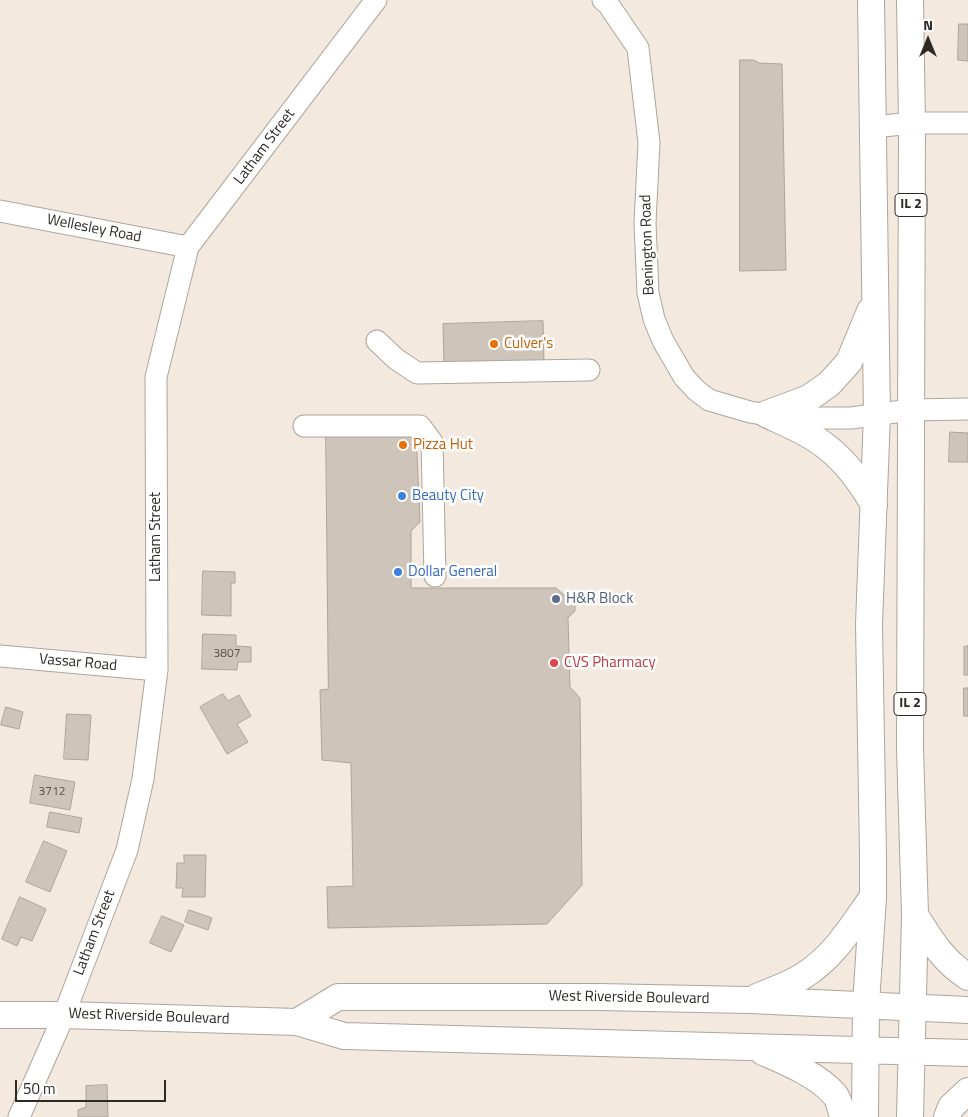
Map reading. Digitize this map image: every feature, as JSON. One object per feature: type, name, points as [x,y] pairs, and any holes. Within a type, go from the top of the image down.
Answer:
[{"type":"main road","name":"IL 2","points":[[865,1117],[866,1004],[873,897],[869,624],[877,414],[871,0]]},
{"type":"main road","name":"IL 2","points":[[910,0],[912,123],[910,748],[915,915],[910,1117]]},
{"type":"main road","points":[[766,414],[809,398],[829,384],[850,362],[860,340],[875,296]]},
{"type":"main road","points":[[766,414],[808,435],[828,448],[857,478],[874,505]]},
{"type":"main road","points":[[749,1000],[804,976],[823,962],[835,950],[873,897]]},
{"type":"main road","points":[[915,915],[938,951],[954,968],[968,977]]},
{"type":"main road","name":"West Riverside Boulevard","points":[[297,1022],[338,997],[598,997],[749,1000],[968,1010]]},
{"type":"main road","name":"West Riverside Boulevard","points":[[0,1015],[64,1015],[297,1022],[344,1036],[968,1053]]},
{"type":"main road","points":[[754,1047],[789,1063],[815,1078],[836,1096],[843,1117]]},
{"type":"main road","points":[[947,1117],[951,1107],[968,1091]]},
{"type":"street","name":"Latham Street","points":[[18,1117],[64,1015],[127,850],[143,779],[157,670],[156,377],[188,247],[376,0]]},
{"type":"street","name":"Benington Road","points":[[603,0],[608,4],[638,48],[649,143],[645,223],[648,293],[654,320],[663,341],[684,378],[710,400],[750,412],[785,418],[851,418],[910,410],[968,409]]},
{"type":"street","points":[[873,127],[912,123],[968,123]]},
{"type":"street","name":"Wellesley Road","points":[[0,211],[188,247]]},
{"type":"street","points":[[377,341],[396,359],[417,373],[589,370]]},
{"type":"street","points":[[304,426],[420,426],[432,442],[435,576]]},
{"type":"street","name":"Vassar Road","points":[[0,656],[157,670]]},
{"type":"building","points":[[959,24],[968,24],[968,61],[958,60]]},
{"type":"building","points":[[740,60],[782,64],[786,270],[740,271]]},
{"type":"building","name":"Culver's","points":[[543,321],[544,364],[444,366],[443,324]]},
{"type":"building","points":[[326,430],[416,430],[420,522],[411,531],[411,588],[556,588],[575,604],[575,611],[568,618],[570,687],[580,698],[582,885],[547,924],[328,928],[327,887],[353,886],[351,763],[322,760],[320,690],[328,689]]},
{"type":"building","points":[[950,432],[968,433],[968,462],[949,462]]},
{"type":"building","points":[[203,571],[235,572],[235,583],[231,583],[231,616],[202,615]]},
{"type":"building","points":[[203,634],[236,635],[236,646],[251,647],[251,662],[238,662],[237,670],[202,669]]},
{"type":"building","points":[[968,646],[968,675],[964,675],[964,647]]},
{"type":"building","points":[[964,688],[968,688],[968,716],[964,716]]},
{"type":"building","points":[[223,694],[228,701],[239,695],[251,716],[237,724],[248,742],[227,754],[200,707]]},
{"type":"building","points":[[6,707],[23,712],[19,729],[1,725]]},
{"type":"building","points":[[67,714],[91,715],[88,760],[64,759]]},
{"type":"building","points":[[35,775],[75,782],[70,810],[30,803]]},
{"type":"building","points":[[50,812],[82,818],[79,833],[47,827]]},
{"type":"building","points":[[44,841],[67,851],[50,892],[26,882]]},
{"type":"building","points":[[184,855],[206,855],[205,897],[182,897],[183,888],[176,888],[177,863],[184,863]]},
{"type":"building","points":[[20,897],[46,909],[32,941],[21,937],[17,946],[2,939]]},
{"type":"building","points":[[189,910],[212,918],[208,930],[185,922]]},
{"type":"building","points":[[162,916],[184,925],[171,952],[150,943]]},
{"type":"building","points":[[107,1085],[108,1117],[78,1117],[78,1110],[86,1107],[86,1086]]},
{"type":"place","name":"Culver's","points":[[494,344]]},
{"type":"place","name":"Pizza Hut","points":[[403,445]]},
{"type":"place","name":"Beauty City","points":[[402,496]]},
{"type":"place","name":"Dollar General","points":[[398,572]]},
{"type":"place","name":"H&R Block","points":[[556,599]]},
{"type":"place","name":"CVS Pharmacy","points":[[554,663]]}]
